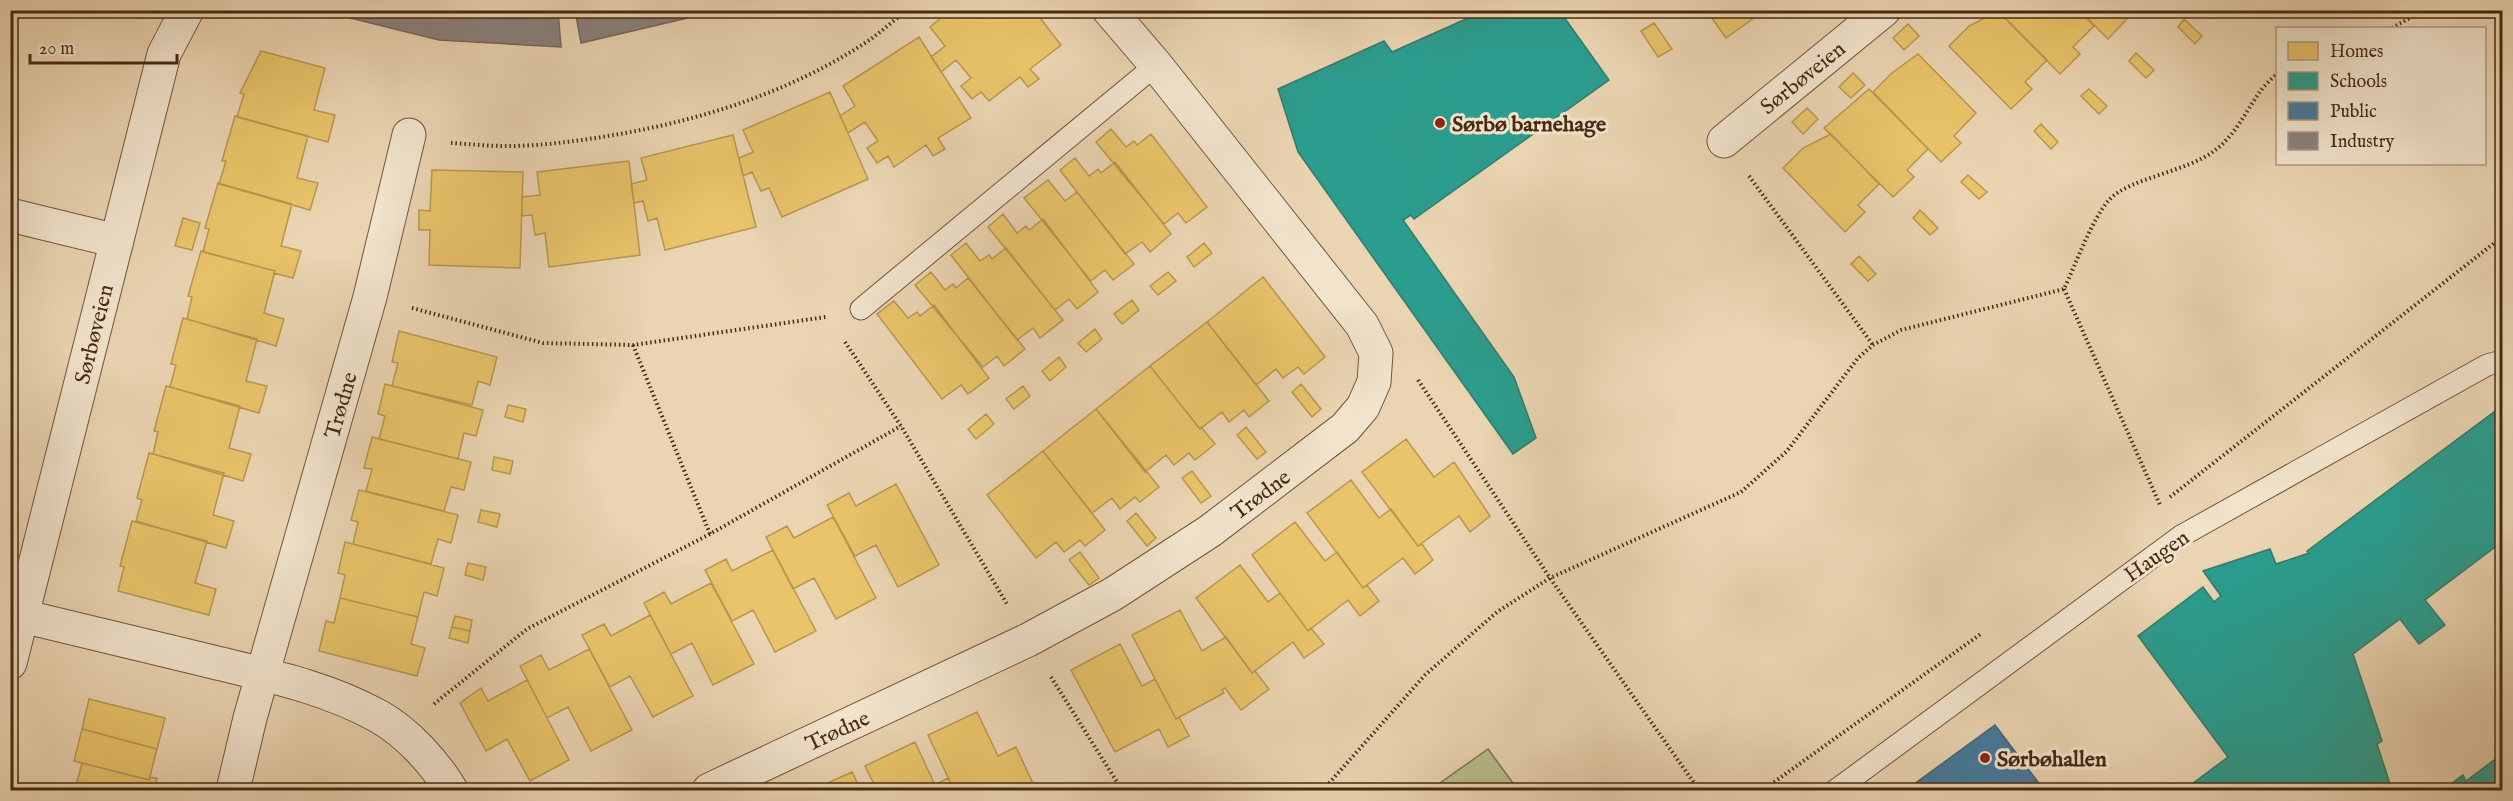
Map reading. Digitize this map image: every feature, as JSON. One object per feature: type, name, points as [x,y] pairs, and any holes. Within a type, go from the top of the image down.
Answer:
[{"type":"street","name":"Sørbøveien","points":[[10,663],[164,54],[187,10]]},
{"type":"street","name":"Trødne","points":[[710,790],[1028,640],[1113,594],[1210,531],[1345,428],[1363,407],[1374,382],[1376,353],[1362,325],[1156,65],[1109,10]]},
{"type":"street","name":"Sørbøveien","points":[[1724,141],[1882,11]]},
{"type":"street","name":"Trødne","points":[[233,790],[250,718],[370,297],[409,135]]},
{"type":"street","points":[[10,215],[117,242]]},
{"type":"street","points":[[22,616],[264,674],[338,696],[380,717],[407,738],[442,776],[451,790]]},
{"type":"lane","points":[[861,309],[1156,65]]},
{"type":"lane","name":"Haugen","points":[[1836,790],[2181,536],[2487,365],[2502,361]]},
{"type":"path","points":[[409,135],[465,144],[506,146],[541,144],[632,132],[693,118],[749,101],[823,66],[871,39],[906,10]]},
{"type":"path","points":[[2394,27],[2424,10]]},
{"type":"path","points":[[2181,536],[2160,505],[2064,289],[2096,221],[2110,199],[2131,186],[2192,165],[2216,150],[2234,130],[2260,91],[2276,74]]},
{"type":"path","points":[[1724,141],[1873,345]]},
{"type":"path","points":[[2150,512],[2502,237]]},
{"type":"path","points":[[1323,790],[1425,675],[1497,612],[1550,578],[1741,492],[1787,451],[1858,358],[1873,345],[1901,330],[2064,289]]},
{"type":"path","points":[[370,297],[543,343],[633,345],[828,317],[861,309]]},
{"type":"path","points":[[828,317],[901,426],[1028,640],[1122,790]]},
{"type":"path","points":[[633,345],[711,534]]},
{"type":"path","points":[[1374,382],[1418,379],[1550,578],[1699,790]]},
{"type":"path","points":[[407,738],[435,702],[527,629],[711,534],[901,426]]},
{"type":"path","points":[[1764,790],[1986,630]]},
{"type":"green space","points":[[1488,749],[1518,790],[1430,790]]},
{"type":"building: Homes","points":[[950,10],[1034,10],[1061,45],[1030,69],[1039,79],[1028,87],[1020,77],[989,101],[981,92],[972,99],[961,86],[971,78],[956,60],[941,72],[931,57],[945,46],[930,27]]},
{"type":"building: Homes","points":[[1706,10],[1765,10],[1726,38]]},
{"type":"building: Homes","points":[[1997,10],[2079,10],[2094,26],[2073,47],[2080,54],[2060,74]]},
{"type":"building: Homes","points":[[2079,10],[2121,10],[2120,12],[2127,19],[2108,39]]},
{"type":"building: Homes","points":[[1998,11],[2047,60],[2025,82],[2032,89],[2011,109],[1949,46],[1969,26]]},
{"type":"building: Homes","points":[[2184,19],[2202,36],[2195,44],[2178,27]]},
{"type":"building: Homes","points":[[1654,23],[1672,49],[1658,57],[1641,31]]},
{"type":"building: Homes","points":[[1908,24],[1919,36],[1904,50],[1893,38]]},
{"type":"building: Homes","points":[[919,37],[971,118],[938,138],[945,149],[933,156],[926,145],[894,167],[888,156],[877,163],[867,148],[878,141],[865,122],[848,133],[840,116],[855,106],[843,86]]},
{"type":"building: Homes","points":[[261,51],[325,68],[314,110],[335,115],[328,142],[237,117],[244,94],[240,93]]},
{"type":"building: Homes","points":[[2136,53],[2154,70],[2146,78],[2129,61]]},
{"type":"building: Homes","points":[[1918,54],[1976,113],[1954,136],[1961,143],[1941,162],[1873,92],[1892,73]]},
{"type":"building: Homes","points":[[1853,73],[1865,85],[1851,98],[1839,87]]},
{"type":"building: Homes","points":[[1869,89],[1928,149],[1907,170],[1914,177],[1893,197],[1824,128]]},
{"type":"building: Homes","points":[[2089,89],[2107,106],[2099,114],[2081,96]]},
{"type":"building: Homes","points":[[830,92],[868,179],[782,217],[769,188],[761,191],[752,172],[743,176],[739,158],[753,152],[743,130]]},
{"type":"building: Homes","points":[[1807,108],[1818,119],[1803,134],[1792,122]]},
{"type":"building: Homes","points":[[235,116],[308,136],[297,178],[318,183],[310,210],[219,184],[226,161],[222,161]]},
{"type":"building: Homes","points":[[2041,124],[2058,142],[2051,149],[2034,131]]},
{"type":"building: Homes","points":[[1111,129],[1126,147],[1134,141],[1137,145],[1151,134],[1207,207],[1186,223],[1178,213],[1164,224],[1096,142]]},
{"type":"building: Homes","points":[[1831,134],[1879,184],[1858,205],[1865,212],[1845,232],[1783,168],[1803,148]]},
{"type":"building: Homes","points":[[733,135],[756,227],[665,250],[657,218],[648,221],[643,201],[634,203],[631,184],[647,180],[641,158]]},
{"type":"building: Homes","points":[[1075,158],[1089,176],[1098,169],[1101,173],[1115,162],[1171,234],[1150,252],[1142,242],[1125,254],[1060,170]]},
{"type":"building: Homes","points":[[629,161],[640,255],[549,267],[545,233],[535,235],[532,215],[522,216],[522,197],[540,195],[537,172]]},
{"type":"building: Homes","points":[[432,170],[523,172],[520,268],[429,265],[430,230],[419,230],[419,210],[430,211]]},
{"type":"building: Homes","points":[[1968,175],[1987,192],[1979,199],[1961,182]]},
{"type":"building: Homes","points":[[1048,180],[1065,201],[1077,192],[1134,264],[1113,280],[1105,270],[1091,281],[1024,198]]},
{"type":"building: Homes","points":[[218,183],[292,204],[281,246],[301,251],[293,278],[203,252],[209,229],[205,228]]},
{"type":"building: Homes","points":[[1920,210],[1938,228],[1930,235],[1913,218]]},
{"type":"building: Homes","points":[[1003,214],[1017,233],[1026,226],[1029,230],[1043,219],[1098,292],[1077,309],[1069,299],[1055,310],[988,227]]},
{"type":"building: Homes","points":[[183,218],[200,223],[192,250],[175,246]]},
{"type":"building: Homes","points":[[966,243],[980,261],[989,255],[992,259],[1006,248],[1063,320],[1040,338],[1033,328],[1017,340],[951,255]]},
{"type":"building: Homes","points":[[1204,243],[1212,253],[1194,267],[1187,257]]},
{"type":"building: Homes","points":[[201,251],[275,271],[264,313],[284,319],[276,346],[187,319],[192,297],[188,296]]},
{"type":"building: Homes","points":[[1859,256],[1876,274],[1868,281],[1851,264]]},
{"type":"building: Homes","points":[[931,272],[945,290],[953,284],[956,288],[968,278],[1025,349],[1004,366],[997,356],[983,367],[915,285]]},
{"type":"building: Homes","points":[[1168,272],[1176,281],[1158,295],[1150,286]]},
{"type":"building: Homes","points":[[1263,277],[1325,357],[1304,374],[1298,367],[1283,378],[1276,369],[1256,385],[1207,322]]},
{"type":"building: Homes","points":[[1132,300],[1139,310],[1122,324],[1114,314]]},
{"type":"building: Homes","points":[[894,301],[908,318],[917,312],[920,316],[934,305],[989,378],[968,394],[961,385],[942,399],[877,314]]},
{"type":"building: Homes","points":[[183,318],[257,339],[246,381],[267,386],[259,413],[170,387],[176,365],[171,364]]},
{"type":"building: Homes","points":[[1207,322],[1269,401],[1249,417],[1244,410],[1229,422],[1222,412],[1200,429],[1150,366]]},
{"type":"building: Homes","points":[[1095,329],[1102,339],[1086,352],[1078,343]]},
{"type":"building: Homes","points":[[399,331],[497,357],[490,385],[478,381],[472,405],[392,386],[398,363],[392,362]]},
{"type":"building: Homes","points":[[1059,357],[1066,367],[1050,381],[1042,371]]},
{"type":"building: Homes","points":[[1150,366],[1200,429],[1201,427],[1215,444],[1195,460],[1189,453],[1174,465],[1166,455],[1145,472],[1096,409]]},
{"type":"building: Homes","points":[[385,384],[483,410],[476,436],[464,433],[458,459],[379,439],[385,416],[378,414]]},
{"type":"building: Homes","points":[[1301,384],[1321,409],[1312,417],[1292,392]]},
{"type":"building: Homes","points":[[166,386],[240,406],[229,448],[251,454],[243,481],[153,454],[158,432],[154,431]]},
{"type":"building: Homes","points":[[1023,386],[1030,396],[1014,409],[1006,399]]},
{"type":"building: Homes","points":[[508,405],[526,409],[523,422],[505,417]]},
{"type":"building: Homes","points":[[1096,409],[1159,487],[1140,502],[1135,497],[1120,509],[1112,498],[1092,513],[1043,451]]},
{"type":"building: Homes","points":[[986,414],[994,424],[976,439],[968,429]]},
{"type":"building: Homes","points":[[1246,427],[1266,452],[1257,459],[1237,435]]},
{"type":"building: Homes","points":[[372,437],[471,462],[464,490],[451,487],[444,511],[366,491],[372,469],[364,468]]},
{"type":"building: Homes","points":[[1406,439],[1434,477],[1454,462],[1490,516],[1470,532],[1459,516],[1418,546],[1362,472]]},
{"type":"building: Homes","points":[[1043,451],[1105,530],[1085,546],[1080,540],[1064,552],[1056,542],[1036,558],[987,495]]},
{"type":"building: Homes","points":[[149,453],[224,473],[213,515],[234,521],[226,548],[136,521],[142,500],[137,498]]},
{"type":"building: Homes","points":[[494,457],[513,461],[510,474],[492,470]]},
{"type":"building: Homes","points":[[1192,471],[1211,496],[1201,503],[1182,478]]},
{"type":"building: Homes","points":[[1351,480],[1379,518],[1391,509],[1418,546],[1422,544],[1433,560],[1415,574],[1403,558],[1363,588],[1307,513]]},
{"type":"building: Homes","points":[[896,484],[939,565],[898,587],[876,545],[855,556],[827,505],[849,493],[856,506]]},
{"type":"building: Homes","points":[[359,490],[458,515],[451,543],[438,539],[431,564],[353,544],[358,522],[351,520]]},
{"type":"building: Homes","points":[[481,510],[500,514],[497,527],[478,522]]},
{"type":"building: Homes","points":[[1136,513],[1156,538],[1147,546],[1127,521]]},
{"type":"building: Homes","points":[[833,517],[876,598],[836,619],[814,578],[793,589],[766,537],[787,526],[794,538]]},
{"type":"building: Homes","points":[[132,521],[207,541],[195,583],[216,589],[209,615],[118,591],[124,567],[120,566]]},
{"type":"building: Homes","points":[[1295,522],[1325,561],[1337,552],[1363,588],[1367,585],[1379,601],[1360,616],[1348,600],[1308,631],[1252,555]]},
{"type":"building: Homes","points":[[345,542],[444,568],[437,596],[424,592],[418,617],[340,598],[345,575],[338,573]]},
{"type":"building: Homes","points":[[773,550],[816,631],[775,652],[753,610],[732,621],[705,570],[726,559],[732,571]]},
{"type":"building: Homes","points":[[1080,552],[1099,578],[1089,585],[1069,560]]},
{"type":"building: Homes","points":[[468,563],[486,567],[483,580],[465,575]]},
{"type":"building: Homes","points":[[1240,565],[1268,602],[1280,593],[1308,631],[1311,628],[1324,644],[1304,658],[1293,642],[1252,673],[1196,598]]},
{"type":"building: Homes","points":[[711,583],[754,664],[713,685],[692,643],[671,654],[644,603],[664,592],[671,604]]},
{"type":"building: Homes","points":[[340,598],[418,617],[411,644],[425,648],[417,676],[319,651],[326,621],[334,623]]},
{"type":"building: Homes","points":[[1180,610],[1202,651],[1226,637],[1252,673],[1255,671],[1269,689],[1241,710],[1225,688],[1222,690],[1224,693],[1176,719],[1132,635]]},
{"type":"building: Homes","points":[[650,615],[693,696],[653,717],[630,676],[610,687],[582,635],[604,624],[611,636]]},
{"type":"building: Homes","points":[[455,616],[472,620],[470,631],[452,627]]},
{"type":"building: Homes","points":[[452,627],[470,631],[468,643],[449,638]]},
{"type":"building: Homes","points":[[1120,644],[1142,686],[1155,679],[1176,719],[1179,717],[1189,736],[1168,747],[1159,729],[1115,752],[1071,670]]},
{"type":"building: Homes","points":[[589,649],[632,730],[591,751],[568,707],[547,718],[520,666],[541,655],[549,670]]},
{"type":"building: Homes","points":[[527,680],[569,760],[530,781],[507,739],[486,751],[460,703],[481,688],[488,701]]},
{"type":"building: Homes","points":[[89,699],[165,718],[157,749],[82,729]]},
{"type":"building: Homes","points":[[977,712],[998,756],[1016,747],[1036,790],[954,790],[928,735]]},
{"type":"building: Homes","points":[[82,729],[157,749],[149,780],[74,761]]},
{"type":"building: Homes","points":[[915,742],[935,785],[948,778],[954,790],[877,790],[865,766]]},
{"type":"building: Homes","points":[[82,763],[149,780],[150,777],[157,778],[154,790],[75,790]]},
{"type":"building: Homes","points":[[852,772],[861,790],[812,790]]},
{"type":"building: Schools","points":[[1486,10],[1559,10],[1609,80],[1414,219],[1411,215],[1403,220],[1514,377],[1536,438],[1513,454],[1298,152],[1278,89],[1384,41],[1392,52]]},
{"type":"building: Schools","points":[[2502,406],[2502,542],[2425,600],[2445,625],[2419,644],[2400,619],[2353,654],[2382,741],[2377,744],[2392,790],[2253,790],[2249,786],[2243,790],[2190,790],[2188,787],[2228,757],[2138,636],[2203,587],[2214,602],[2221,596],[2203,571],[2270,549],[2276,564],[2309,553],[2307,551]]},
{"type":"building: Schools","points":[[2502,754],[2502,790],[2443,790],[2463,775],[2466,781]]},
{"type":"building: Public","name":"Sørbøhallen","points":[[1995,725],[2044,790],[1906,790]]},
{"type":"building: Industry","points":[[352,10],[558,10],[561,47],[439,40],[350,18]]},
{"type":"building: Industry","points":[[575,10],[709,10],[696,16],[581,43]]},
{"type":"place","name":"Sørbø barnehage","points":[[1440,123]]},
{"type":"place","name":"Sørbøhallen","points":[[1985,758]]}]
